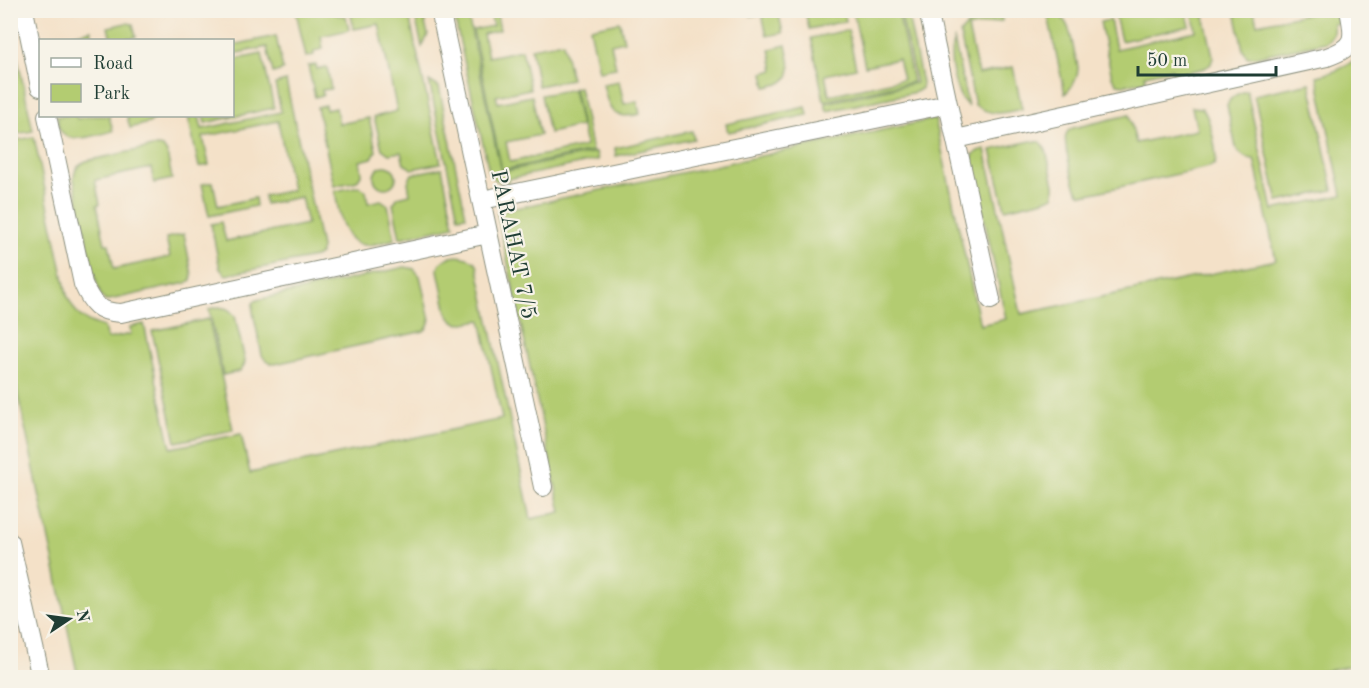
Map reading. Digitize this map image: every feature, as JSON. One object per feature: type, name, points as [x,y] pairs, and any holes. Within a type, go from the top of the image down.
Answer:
[{"type":"street","points":[[24,10],[39,82]]},
{"type":"street","name":"PARAHAT 7/5","points":[[440,10],[543,487]]},
{"type":"street","points":[[928,10],[991,300]]},
{"type":"street","points":[[956,139],[1328,57],[1344,50],[1351,43],[1353,33],[1349,10]]},
{"type":"street","points":[[482,200],[948,104]]},
{"type":"street","points":[[47,117],[83,284],[91,300],[108,312],[121,313],[488,234]]},
{"type":"street","points":[[10,542],[40,678]]},
{"type":"green space","points":[[296,11],[330,11],[346,16],[349,30],[321,36],[323,49],[314,51],[314,55],[306,57]]},
{"type":"green space","points":[[358,11],[408,11],[441,163],[412,169],[404,164],[401,152],[389,154],[382,149],[374,117],[397,111],[379,24],[354,29],[351,15]]},
{"type":"green space","points":[[414,11],[422,11],[428,35],[422,47]]},
{"type":"green space","points":[[453,11],[467,11],[501,172],[596,152],[598,160],[508,179],[508,182],[492,177]]},
{"type":"green space","points":[[490,11],[496,11],[500,30],[483,34],[488,57],[522,50],[530,89],[496,96],[498,103],[532,96],[540,135],[506,142],[510,162],[586,146],[574,88],[579,87],[592,151],[502,170],[473,30],[493,26]]},
{"type":"green space","points":[[750,11],[778,11],[783,33],[767,36],[762,14],[751,16]]},
{"type":"green space","points":[[805,11],[844,11],[846,21],[809,29]]},
{"type":"green space","points":[[853,11],[898,11],[913,82],[824,101],[811,38],[848,30],[856,68],[825,75],[829,95],[903,79],[898,59],[865,66]]},
{"type":"green space","points":[[900,11],[907,11],[922,83],[921,89],[827,111],[825,103],[916,83]]},
{"type":"green space","points":[[1047,11],[1060,15],[1067,25],[1078,64],[1075,80],[1065,94]]},
{"type":"green space","points":[[1114,11],[1186,11],[1190,26],[1121,41]]},
{"type":"green space","points":[[1192,11],[1203,11],[1213,56],[1211,64],[1205,68],[1173,75],[1172,69],[1145,75],[1146,81],[1117,84],[1112,77],[1100,22],[1110,20],[1116,49],[1196,31]]},
{"type":"green space","points":[[1235,11],[1254,11],[1257,24],[1311,13],[1311,11],[1335,11],[1338,23],[1333,24],[1332,34],[1326,42],[1247,57],[1243,50]]},
{"type":"green space","points":[[1001,15],[1002,21],[968,28],[978,74],[1013,67],[1022,109],[992,113],[975,105],[960,34],[973,22]]},
{"type":"green space","points":[[620,22],[624,41],[611,44],[616,68],[599,71],[590,28]]},
{"type":"green space","points":[[126,23],[133,24],[136,37],[111,39],[108,27]]},
{"type":"green space","points":[[11,27],[33,131],[10,135]]},
{"type":"green space","points":[[91,30],[94,39],[54,39]]},
{"type":"green space","points":[[276,36],[283,70],[273,73],[267,47],[234,54],[234,45]]},
{"type":"green space","points":[[954,40],[968,106],[959,93],[953,74],[951,55]]},
{"type":"green space","points":[[563,42],[571,79],[538,86],[531,48]]},
{"type":"green space","points":[[786,45],[790,66],[788,76],[781,83],[766,87],[763,73],[774,70],[770,49]]},
{"type":"green space","points":[[262,54],[274,108],[234,117],[234,60]]},
{"type":"green space","points":[[1358,56],[1358,664],[1295,678],[78,677],[11,361],[11,141],[34,137],[67,295],[77,313],[85,320],[104,327],[107,339],[131,334],[130,327],[144,324],[171,448],[241,434],[250,473],[502,419],[481,320],[459,324],[451,319],[447,313],[438,270],[444,260],[454,256],[473,260],[477,264],[531,519],[561,512],[497,212],[935,119],[980,325],[1006,319],[972,162],[973,155],[978,151],[985,149],[1021,314],[1276,260],[1254,159],[1239,153],[1236,148],[1227,105],[1235,95],[1247,91],[1273,210],[1342,195],[1317,76],[1339,69]]},
{"type":"green space","points":[[316,65],[317,69],[327,67],[331,89],[322,90],[323,95],[315,97],[308,66]]},
{"type":"green space","points":[[286,81],[321,247],[320,254],[315,257],[226,275],[220,269],[211,224],[221,222],[226,241],[307,224],[301,197],[265,204],[264,196],[292,190],[278,121],[203,137],[209,165],[199,167],[188,117],[199,117],[202,129],[281,112],[275,84]]},
{"type":"green space","points":[[429,81],[439,87],[466,216],[458,217]]},
{"type":"green space","points":[[619,81],[624,104],[637,101],[640,114],[622,116],[612,111],[603,84]]},
{"type":"green space","points":[[1310,83],[1333,190],[1278,202],[1254,95]]},
{"type":"green space","points":[[573,89],[581,126],[549,133],[541,95]]},
{"type":"green space","points":[[325,105],[326,110],[336,108],[339,124],[369,118],[376,151],[372,158],[360,161],[362,173],[357,181],[334,186],[317,107]]},
{"type":"green space","points":[[806,107],[808,115],[728,132],[726,124]]},
{"type":"green space","points":[[1192,107],[1202,108],[1208,119],[1214,144],[1215,164],[1088,194],[1081,194],[1077,190],[1065,139],[1069,130],[1129,115],[1136,143],[1197,130]]},
{"type":"green space","points":[[57,117],[76,117],[77,119],[109,117],[113,131],[77,138],[64,135],[58,125]]},
{"type":"green space","points":[[127,117],[153,117],[149,123],[130,128]]},
{"type":"green space","points":[[203,117],[233,117],[205,123]]},
{"type":"green space","points":[[692,131],[694,139],[616,156],[615,148]]},
{"type":"green space","points":[[1031,141],[1040,142],[1046,150],[1054,185],[1054,196],[1005,209],[991,150]]},
{"type":"green space","points":[[157,146],[163,147],[167,153],[172,179],[154,183],[151,168],[95,180],[100,204],[97,205],[105,244],[109,244],[114,269],[170,257],[166,238],[184,234],[191,280],[105,301],[101,296],[94,273],[74,180],[75,171],[86,161]]},
{"type":"green space","points":[[385,166],[395,173],[396,177],[389,187],[385,188],[375,181],[374,177],[381,167]]},
{"type":"green space","points":[[442,168],[454,226],[400,238],[393,204],[398,197],[410,194],[408,182],[412,174]]},
{"type":"green space","points":[[213,182],[218,206],[255,198],[256,206],[209,216],[202,184]]},
{"type":"green space","points":[[359,186],[366,191],[368,203],[381,200],[388,205],[395,239],[377,244],[359,244],[347,233],[340,216],[335,191]]},
{"type":"green space","points":[[405,267],[414,269],[420,276],[430,320],[424,331],[275,364],[269,363],[263,357],[253,312],[253,303],[257,300]]},
{"type":"green space","points":[[219,307],[228,309],[235,316],[245,361],[240,371],[223,375],[209,309]]},
{"type":"green space","points":[[209,319],[233,430],[176,442],[152,331]]}]
